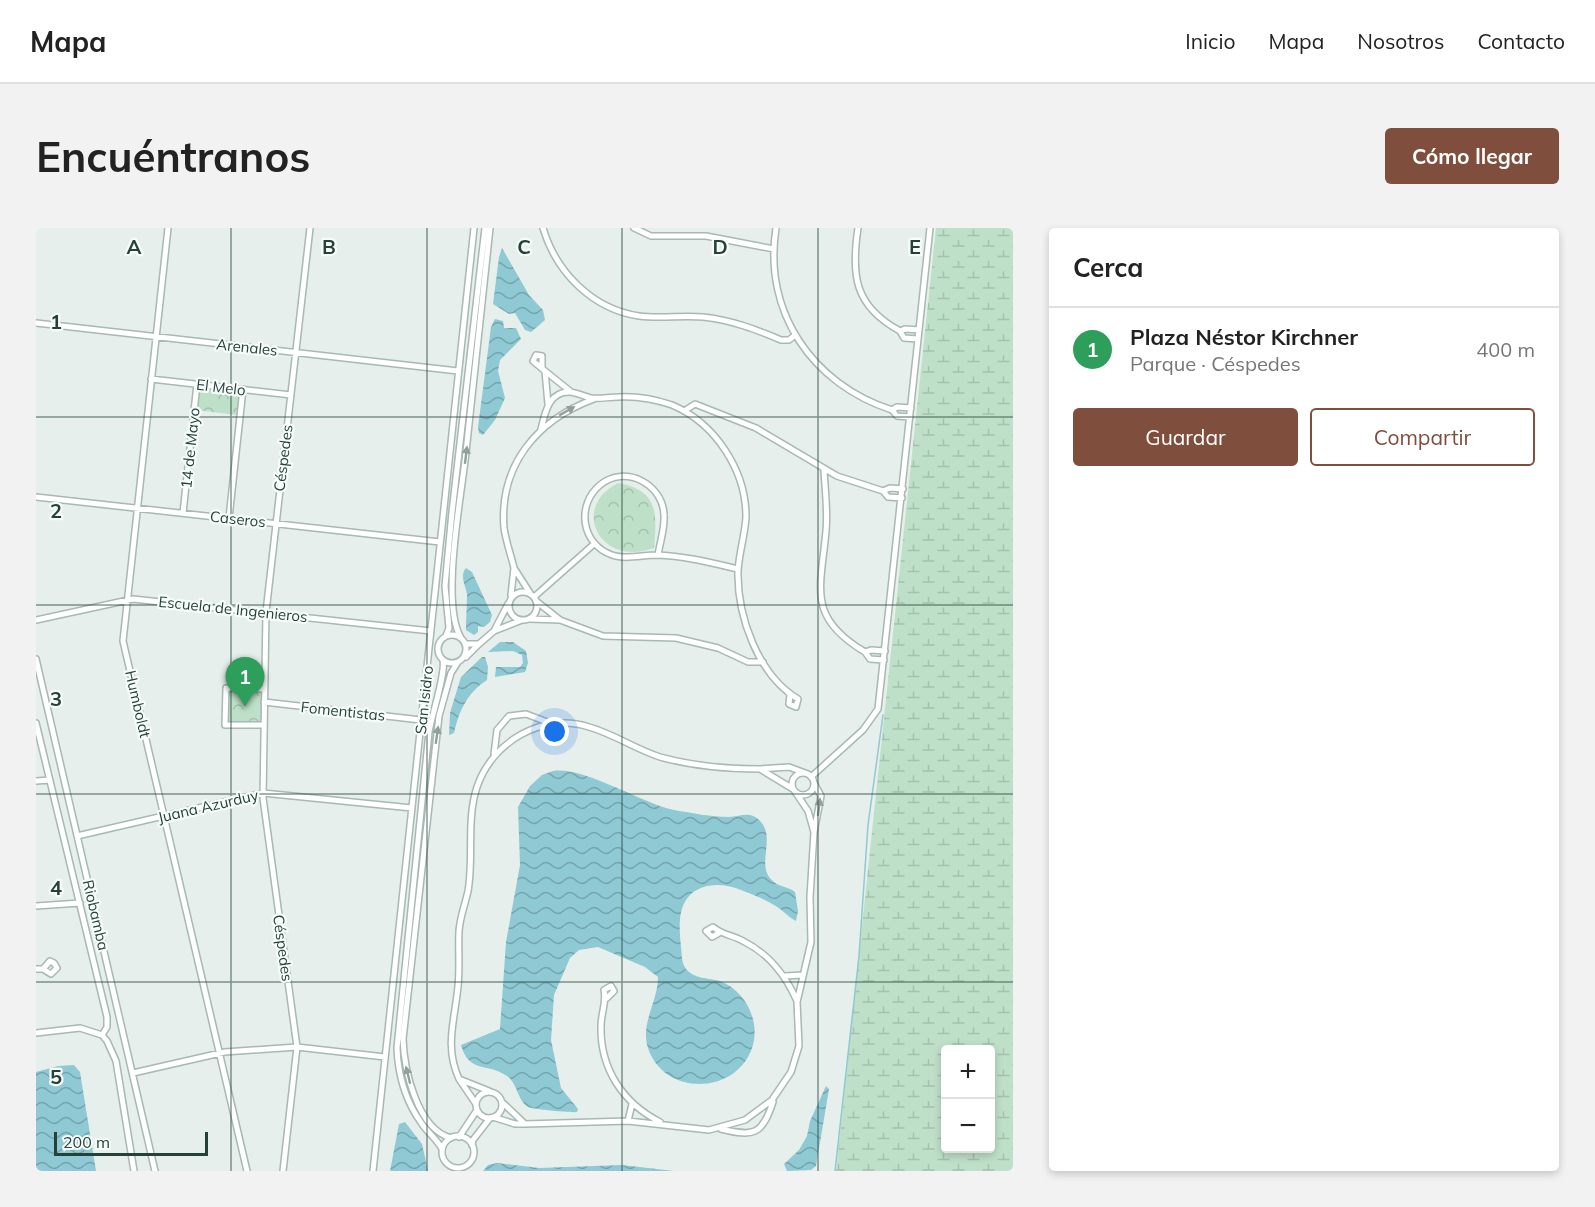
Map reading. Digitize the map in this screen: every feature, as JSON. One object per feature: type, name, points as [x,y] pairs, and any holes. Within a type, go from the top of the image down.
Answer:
[{"type":"street","name":"Humboldt","points":[[168,228],[136,507],[124,647],[247,1171]]},
{"type":"street","name":"Céspedes","points":[[283,1171],[297,1047],[263,793],[266,612],[310,228]]},
{"type":"street","name":"San Isidro","points":[[373,1171],[474,228]]},
{"type":"street","points":[[471,1162],[461,1168],[451,1169],[444,1161],[442,1149],[417,1116],[406,1094],[399,1070],[400,1039],[425,804],[430,724],[444,671],[438,646],[449,628],[445,586],[485,228]]},
{"type":"street","points":[[425,804],[439,716],[452,673],[466,652],[466,644],[457,629],[453,592],[456,501],[465,463],[490,228]]},
{"type":"street","points":[[543,228],[552,253],[567,275],[589,295],[611,308],[638,315],[725,320],[781,340],[789,340],[794,336]]},
{"type":"street","points":[[634,228],[651,236],[692,235],[728,239],[774,249]]},
{"type":"street","points":[[692,235],[693,228]]},
{"type":"street","points":[[776,228],[774,273],[781,304],[794,336],[819,367],[842,386],[868,401],[892,410],[911,408]]},
{"type":"street","points":[[858,228],[853,263],[860,291],[876,315],[900,331],[902,336],[918,339]]},
{"type":"street","points":[[811,778],[873,718],[878,709],[930,228]]},
{"type":"street","name":"Arenales","points":[[36,322],[458,371]]},
{"type":"street","points":[[909,329],[912,334],[909,338]]},
{"type":"street","points":[[900,331],[919,330]]},
{"type":"street","points":[[541,429],[548,404],[543,369],[570,392],[595,398],[644,397],[684,411],[721,445],[739,476],[746,520],[738,570],[743,613],[763,662],[790,695]]},
{"type":"street","name":"El Melo","points":[[151,379],[291,395]]},
{"type":"street","name":"14 de Mayo","points":[[183,513],[196,384]]},
{"type":"street","points":[[229,518],[243,389]]},
{"type":"street","points":[[548,404],[558,396],[570,392]]},
{"type":"street","points":[[560,620],[534,597],[514,568],[504,530],[506,497],[519,458],[541,429],[567,410],[595,398]]},
{"type":"street","points":[[684,411],[695,404],[739,420],[770,436],[824,470],[883,491],[888,497],[902,498]]},
{"type":"street","points":[[901,408],[904,412],[901,417]]},
{"type":"street","points":[[892,410],[894,415],[910,417]]},
{"type":"street","points":[[824,470],[826,528],[820,570],[820,594],[825,610],[837,630],[866,652],[868,657],[884,660]]},
{"type":"street","points":[[658,555],[664,515],[661,500],[645,482],[633,477],[621,476],[608,480],[590,497],[585,520],[594,544],[617,556],[658,555],[698,560],[738,570]]},
{"type":"street","points":[[883,491],[893,488],[903,489]]},
{"type":"street","points":[[893,488],[896,493],[893,497]]},
{"type":"street","name":"Caseros","points":[[36,497],[440,542]]},
{"type":"street","points":[[534,597],[594,544]]},
{"type":"street","points":[[514,568],[510,600],[512,615],[526,619],[560,620],[603,636],[676,638],[718,648],[748,662],[763,662]]},
{"type":"street","points":[[494,631],[510,600],[519,592],[534,597]]},
{"type":"street","points":[[443,660],[460,661],[494,631],[526,619],[536,611],[534,597]]},
{"type":"street","name":"Escuela de Ingenieros","points":[[36,620],[127,599],[431,631]]},
{"type":"street","points":[[446,636],[454,635],[461,638]]},
{"type":"street","points":[[466,644],[479,644]]},
{"type":"street","points":[[875,650],[878,655],[875,659]]},
{"type":"street","points":[[866,652],[885,651]]},
{"type":"street","name":"Riobamba","points":[[36,659],[155,1171]]},
{"type":"street","points":[[263,725],[225,725],[226,688],[264,689]]},
{"type":"street","name":"Fomentistas","points":[[264,702],[421,720]]},
{"type":"street","points":[[494,755],[497,730],[509,716],[526,714],[552,723],[586,726],[642,750],[676,761],[709,767],[759,769],[789,766],[811,778],[821,796],[814,832],[811,872],[811,942],[797,1002],[800,1026],[797,1054],[791,1072],[774,1098],[766,1120],[758,1131],[743,1134],[719,1129],[690,1130],[628,1121],[525,1124],[481,1115],[459,1079],[451,1058],[450,1042],[458,989],[459,930],[472,857],[474,798],[482,774],[494,755],[517,737],[552,723]]},
{"type":"street","points":[[36,723],[107,1022],[102,1035]]},
{"type":"street","points":[[759,769],[794,791],[808,795],[813,789],[811,778]]},
{"type":"street","points":[[811,778],[796,776],[792,781],[794,791],[808,811],[814,832]]},
{"type":"street","points":[[36,782],[50,780]]},
{"type":"street","name":"Juana Azurduy","points":[[77,836],[263,793],[412,808]]},
{"type":"street","points":[[36,906],[80,903]]},
{"type":"street","points":[[719,933],[741,939],[760,951],[785,976],[797,1002]]},
{"type":"street","points":[[36,969],[43,969]]},
{"type":"street","points":[[785,976],[802,975]]},
{"type":"street","points":[[606,998],[601,1023],[605,1058],[613,1079],[632,1104],[664,1125]]},
{"type":"street","points":[[36,1033],[80,1028],[102,1035],[111,1047],[116,1061],[134,1171]]},
{"type":"street","points":[[400,1039],[417,1102],[432,1125],[450,1138],[459,1137],[467,1140],[473,1147]]},
{"type":"street","points":[[133,1073],[220,1053],[297,1047],[385,1057]]},
{"type":"street","points":[[459,1079],[498,1094],[508,1110],[525,1124]]},
{"type":"street","points":[[459,1137],[477,1107],[480,1096],[490,1091]]},
{"type":"street","points":[[719,1129],[745,1120],[774,1098]]},
{"type":"street","points":[[467,1171],[471,1162],[473,1140],[492,1118],[501,1112],[502,1100]]},
{"type":"street","points":[[628,1121],[632,1104]]},
{"type":"street","points":[[442,1149],[450,1138]]},
{"type":"green space","points":[[936,228],[1013,228],[1013,1171],[836,1171]]},
{"type":"green space","points":[[202,387],[238,392],[240,394],[237,415],[196,410],[199,389]]},
{"type":"green space","points":[[618,483],[641,491],[652,505],[655,514],[654,548],[635,552],[618,550],[606,543],[597,532],[594,519],[596,506],[604,494]]},
{"type":"green space","points":[[229,690],[262,691],[261,723],[228,723]]},
{"type":"water","points":[[502,248],[529,295],[543,310],[545,320],[531,332],[525,330],[515,313],[509,314],[493,304]]},
{"type":"water","points":[[495,319],[503,321],[504,328],[516,328],[521,339],[500,360],[498,371],[505,398],[495,420],[483,435],[479,433],[478,427],[491,327]]},
{"type":"water","points":[[466,568],[472,572],[492,615],[490,622],[484,627],[478,626],[478,632],[474,635],[466,630],[467,595],[463,578]]},
{"type":"water","points":[[500,642],[513,642],[526,651],[528,663],[525,672],[495,677],[496,667],[520,667],[523,663],[522,655],[513,651],[488,652]]},
{"type":"water","points":[[482,657],[485,657],[488,667],[487,680],[469,697],[458,717],[454,733],[449,735],[450,713],[461,677]]},
{"type":"water","points":[[553,771],[565,771],[596,779],[674,810],[722,817],[751,815],[764,826],[768,875],[774,882],[795,892],[798,911],[796,921],[762,899],[736,888],[721,885],[706,886],[693,893],[687,898],[681,913],[682,955],[686,969],[697,976],[720,981],[729,986],[744,1000],[753,1018],[752,1048],[744,1064],[731,1075],[716,1082],[700,1084],[684,1082],[669,1075],[656,1064],[648,1048],[646,1030],[658,977],[645,967],[598,947],[579,950],[570,958],[554,995],[551,1040],[561,1088],[578,1109],[577,1112],[528,1107],[524,1104],[511,1079],[500,1072],[474,1064],[464,1054],[461,1045],[500,1029],[506,942],[520,865],[518,807],[530,786],[542,775]]},
{"type":"water","points":[[74,1065],[80,1072],[96,1171],[36,1171],[36,1072],[58,1066]]},
{"type":"water","points":[[826,1086],[829,1089],[816,1166],[811,1170],[787,1171],[784,1164],[799,1150],[807,1136],[810,1121]]},
{"type":"water","points":[[405,1122],[422,1144],[428,1171],[390,1171],[399,1124]]},
{"type":"water","points":[[497,1163],[539,1168],[622,1165],[674,1171],[483,1171],[488,1165]]},
{"type":"waterway","points":[[835,1171],[859,956],[868,825],[883,715]]},
{"type":"place","name":"Plaza Néstor Kirchner","points":[[245,707]]}]
